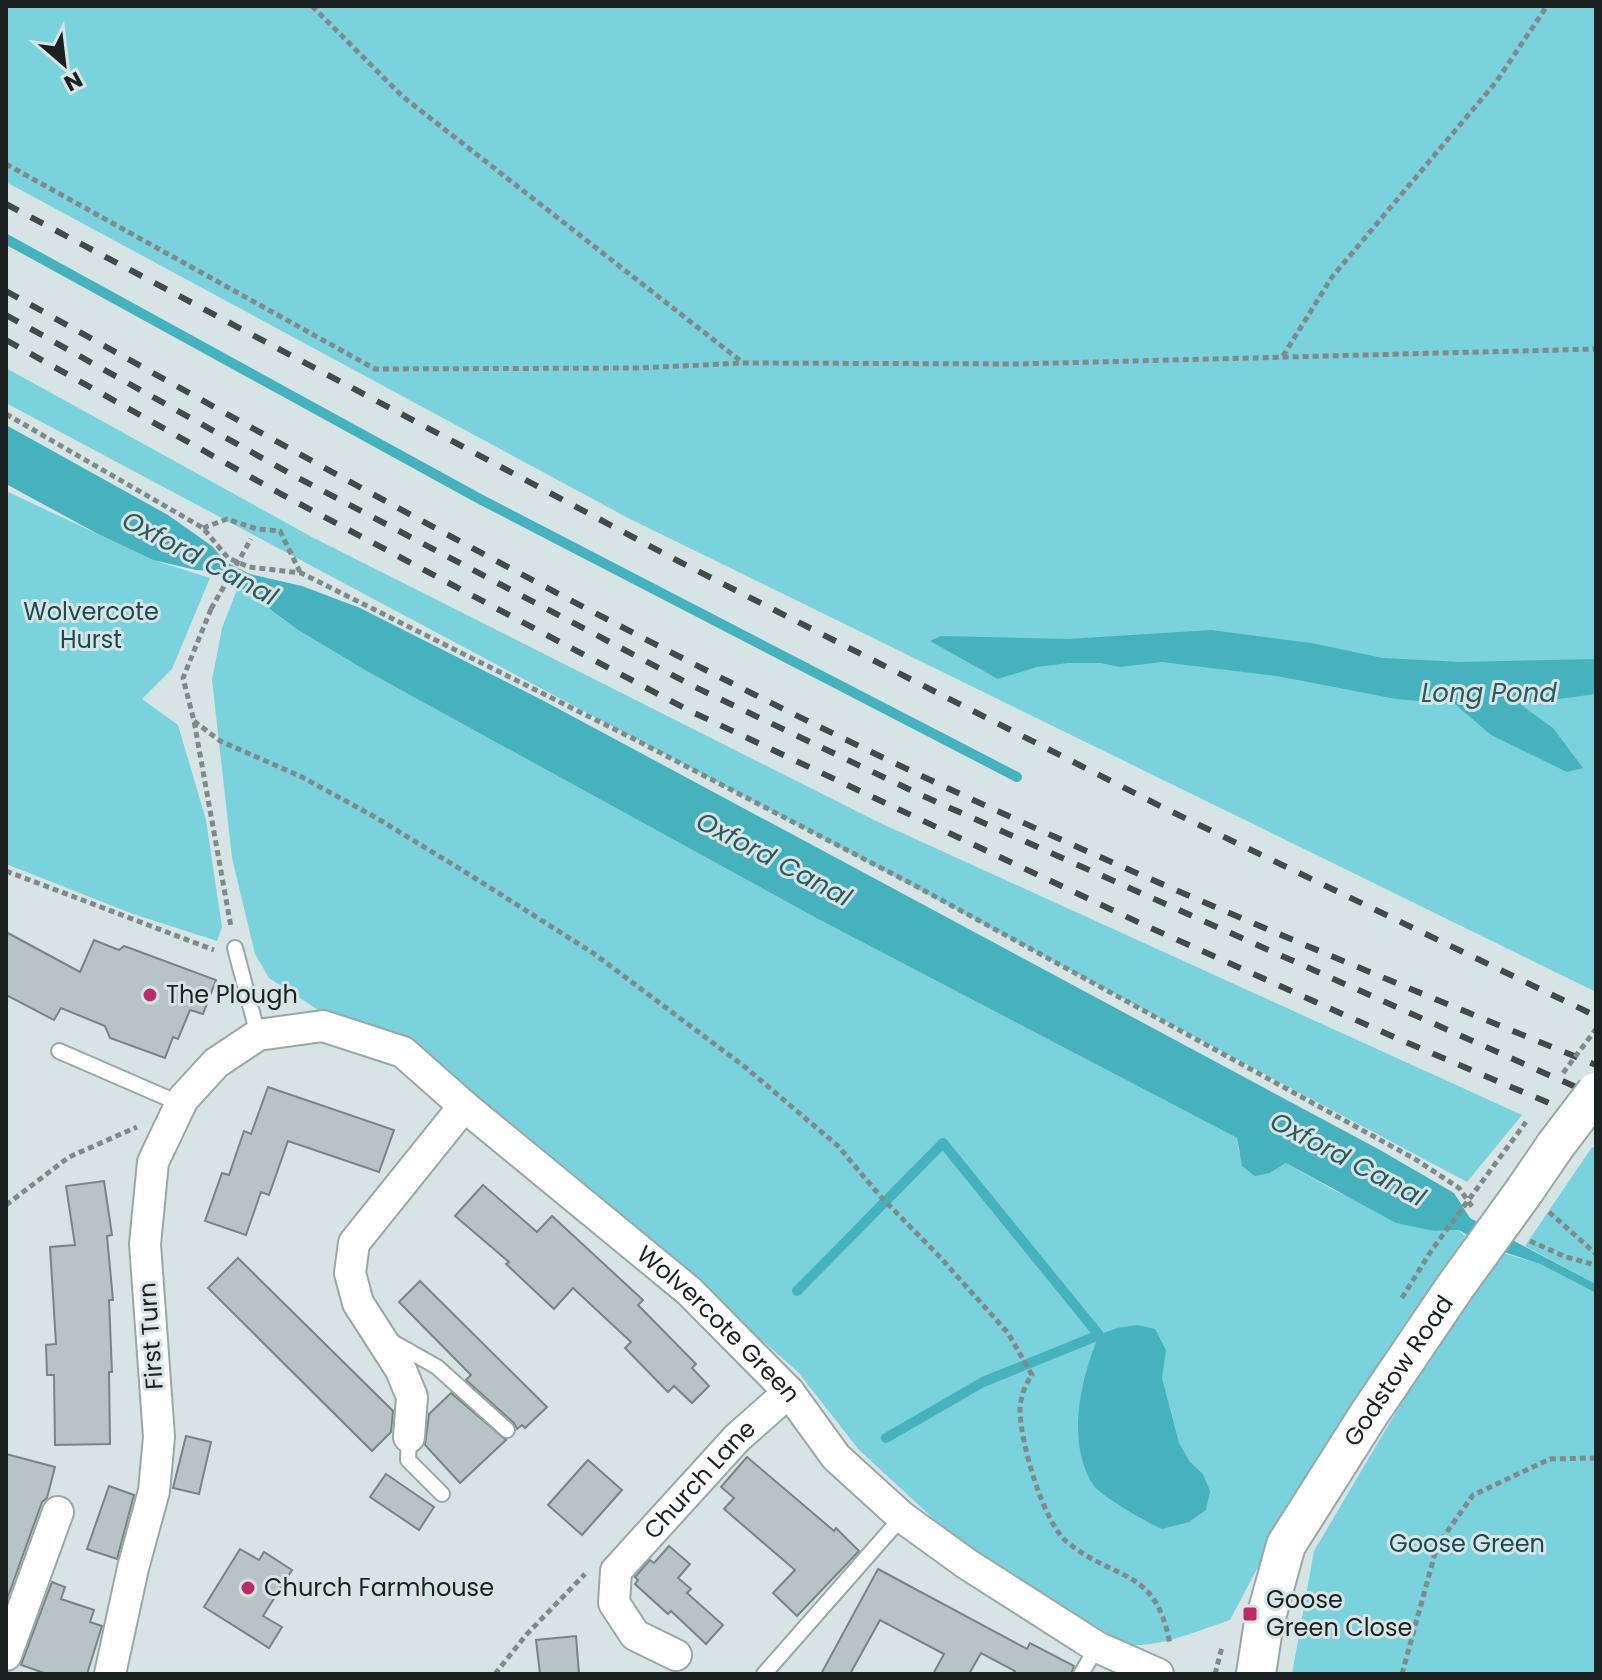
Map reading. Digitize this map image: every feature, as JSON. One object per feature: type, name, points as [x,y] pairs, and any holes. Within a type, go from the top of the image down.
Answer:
[{"type":"street","name":"Wolvercote Green","points":[[258,1035],[323,1026],[403,1052],[689,1291],[789,1392],[836,1457],[902,1517],[967,1564],[1097,1647],[1164,1663]]},
{"type":"street","name":"First Turn","points":[[110,1674],[133,1568],[154,1491],[159,1437],[145,1244],[153,1162],[179,1107],[216,1063],[258,1035]]},
{"type":"street","name":"Godstow Road","points":[[1256,1674],[1263,1628],[1286,1545],[1455,1287],[1534,1199],[1555,1146],[1596,1092]]},
{"type":"street","points":[[409,1437],[412,1397],[401,1370],[358,1303],[350,1273],[354,1243],[464,1106]]},
{"type":"street","name":"Church Lane","points":[[676,1655],[635,1635],[614,1603],[616,1571],[737,1438],[789,1392]]},
{"type":"street","points":[[6,1655],[58,1512]]},
{"type":"lane","points":[[236,953],[258,1035]]},
{"type":"lane","points":[[59,1051],[179,1107]]},
{"type":"lane","points":[[375,1332],[437,1367],[507,1430]]},
{"type":"lane","points":[[409,1437],[408,1460],[442,1494]]},
{"type":"lane","points":[[764,1674],[902,1517]]},
{"type":"lane","points":[[1081,1674],[1097,1647]]},
{"type":"path","points":[[312,6],[402,96],[743,363]]},
{"type":"path","points":[[1282,356],[1332,277],[1496,82],[1547,6]]},
{"type":"path","points":[[6,164],[375,369],[639,368],[743,363],[1018,364],[1596,349]]},
{"type":"path","points":[[6,414],[203,528],[228,558],[249,567],[301,573],[632,738],[914,885],[1415,1159],[1459,1188]]},
{"type":"path","points":[[203,528],[227,519],[257,529],[280,531],[301,573]]},
{"type":"path","points":[[6,871],[236,953],[194,721],[183,678],[211,609],[257,529]]},
{"type":"path","points":[[194,721],[220,741],[300,776],[375,817],[593,953],[745,1067],[838,1146],[893,1211],[939,1256],[1008,1333],[1032,1375],[1020,1409],[1029,1461],[1050,1522],[1066,1541],[1132,1578],[1152,1593],[1162,1613],[1164,1663]]},
{"type":"path","points":[[1559,1079],[1596,1029]]},
{"type":"path","points":[[6,1205],[69,1157],[179,1107]]},
{"type":"path","points":[[1402,1298],[1431,1251],[1530,1116]]},
{"type":"path","points":[[1534,1199],[1596,1254]]},
{"type":"path","points":[[1519,1236],[1566,1257],[1596,1265]]},
{"type":"path","points":[[1402,1674],[1437,1546],[1473,1495],[1550,1459],[1596,1458]]},
{"type":"path","points":[[495,1674],[526,1635],[584,1574]]},
{"type":"path","points":[[1215,1674],[1223,1642]]},
{"type":"green space","points":[[6,6],[1596,6],[1596,992],[628,518],[6,182]]},
{"type":"green space","points":[[6,368],[312,537],[876,821],[1522,1115],[1467,1182],[6,403]]},
{"type":"green space","name":"Wolvercote Hurst","points":[[6,491],[153,560],[210,578],[172,669],[142,699],[178,725],[206,820],[222,927],[217,941],[133,914],[6,864]]},
{"type":"green space","points":[[238,587],[298,630],[370,673],[818,919],[1237,1138],[1239,1153],[1270,1173],[1286,1163],[1335,1191],[1434,1231],[1459,1230],[1473,1245],[1277,1531],[1230,1620],[1166,1641],[1127,1645],[962,1545],[859,1450],[798,1372],[704,1289],[326,1015],[269,978],[255,954],[232,858],[212,680],[222,628]]},
{"type":"green space","points":[[1592,1147],[1596,1149],[1596,1284],[1525,1246]]},
{"type":"green space","name":"Goose Green","points":[[1500,1252],[1540,1264],[1596,1293],[1596,1674],[1292,1674],[1314,1551],[1461,1302]]},
{"type":"water","name":"Oxford Canal","points":[[6,425],[168,515],[212,546],[226,562],[250,574],[302,586],[360,608],[544,701],[1380,1150],[1454,1193],[1470,1218],[1596,1284],[1596,1293],[1540,1264],[1486,1246],[1459,1230],[1434,1231],[1396,1223],[1286,1163],[1270,1173],[1255,1176],[1242,1166],[1237,1138],[818,919],[370,673],[298,630],[230,580],[212,571],[153,560],[6,484]]},
{"type":"water","name":"Long Pond","points":[[1211,630],[1311,643],[1383,658],[1460,662],[1596,659],[1596,694],[1520,704],[1553,728],[1583,768],[1567,772],[1491,735],[1455,704],[1396,699],[1277,676],[1162,662],[1120,667],[1101,663],[1068,663],[1037,667],[998,679],[930,641],[941,636],[1068,639]]},
{"type":"water","points":[[1137,1325],[1155,1329],[1166,1350],[1162,1378],[1179,1443],[1190,1462],[1203,1474],[1210,1491],[1206,1510],[1189,1522],[1162,1529],[1098,1490],[1085,1469],[1080,1450],[1078,1431],[1082,1390],[1099,1335]]},
{"type":"building","name":"The Plough","points":[[6,932],[80,972],[94,940],[119,950],[124,946],[216,980],[203,1014],[190,1010],[178,1039],[173,1037],[165,1058],[110,1038],[105,1026],[61,1008],[54,1020],[6,995]]},
{"type":"building","points":[[268,1087],[394,1130],[379,1172],[288,1141],[269,1195],[261,1192],[246,1235],[205,1221],[222,1173],[229,1175],[244,1131],[251,1134]]},
{"type":"building","points":[[104,1181],[112,1235],[107,1236],[113,1300],[109,1300],[112,1372],[109,1372],[110,1444],[55,1445],[54,1375],[47,1375],[46,1345],[56,1344],[50,1247],[75,1245],[66,1186]]},
{"type":"building","points":[[483,1185],[537,1232],[552,1216],[643,1300],[638,1305],[696,1364],[692,1368],[709,1386],[692,1403],[674,1386],[668,1392],[625,1348],[631,1342],[573,1288],[554,1309],[506,1264],[509,1262],[455,1216]]},
{"type":"building","points":[[238,1258],[393,1411],[391,1432],[372,1451],[208,1288]]},
{"type":"building","points":[[420,1281],[547,1407],[525,1428],[522,1425],[517,1429],[466,1380],[471,1375],[399,1302]]},
{"type":"building","points":[[451,1393],[506,1440],[460,1483],[425,1445],[429,1414]]},
{"type":"building","points":[[186,1436],[211,1442],[199,1494],[173,1488]]},
{"type":"building","points":[[6,1454],[55,1467],[47,1498],[42,1502],[6,1602]]},
{"type":"building","points":[[747,1457],[834,1531],[836,1528],[859,1551],[797,1616],[773,1593],[795,1570],[724,1509],[734,1498],[721,1487]]},
{"type":"building","points":[[588,1460],[622,1490],[582,1535],[548,1505]]},
{"type":"building","points":[[386,1474],[434,1507],[419,1530],[370,1497]]},
{"type":"building","points":[[109,1486],[134,1495],[117,1559],[87,1549]]},
{"type":"building","points":[[669,1546],[690,1564],[678,1578],[691,1589],[687,1593],[723,1625],[706,1644],[671,1611],[668,1614],[635,1584],[638,1580],[635,1577],[650,1560],[654,1563]]},
{"type":"building","name":"Church Farmhouse","points":[[240,1549],[259,1560],[264,1552],[292,1570],[263,1616],[282,1627],[269,1648],[204,1607]]},
{"type":"building","points":[[878,1569],[1027,1649],[1030,1643],[1074,1666],[1071,1674],[1013,1674],[1015,1671],[981,1653],[969,1674],[933,1674],[944,1654],[880,1620],[850,1674],[821,1674]]},
{"type":"building","points":[[52,1582],[65,1587],[61,1599],[94,1610],[90,1622],[102,1626],[87,1674],[47,1674],[21,1665]]},
{"type":"building","points":[[576,1636],[579,1674],[540,1674],[536,1640]]},
{"type":"waterway","points":[[6,239],[478,498],[1017,777]]},
{"type":"waterway","points":[[797,1291],[943,1143],[1099,1335],[983,1382],[886,1438]]},
{"type":"railway","points":[[6,204],[678,561],[1166,809],[1596,1016]]},
{"type":"railway","points":[[6,291],[462,542],[809,722],[1175,890],[1596,1065]]},
{"type":"railway","points":[[6,315],[289,473],[695,687],[921,795],[1596,1096]]},
{"type":"railway","points":[[6,340],[281,494],[688,710],[1142,924],[1396,1038],[1596,1123]]},
{"type":"place","name":"The Plough","points":[[150,995]]},
{"type":"place","name":"Church Farmhouse","points":[[248,1588]]},
{"type":"place","name":"Goose Green Close","points":[[1250,1614]]}]
